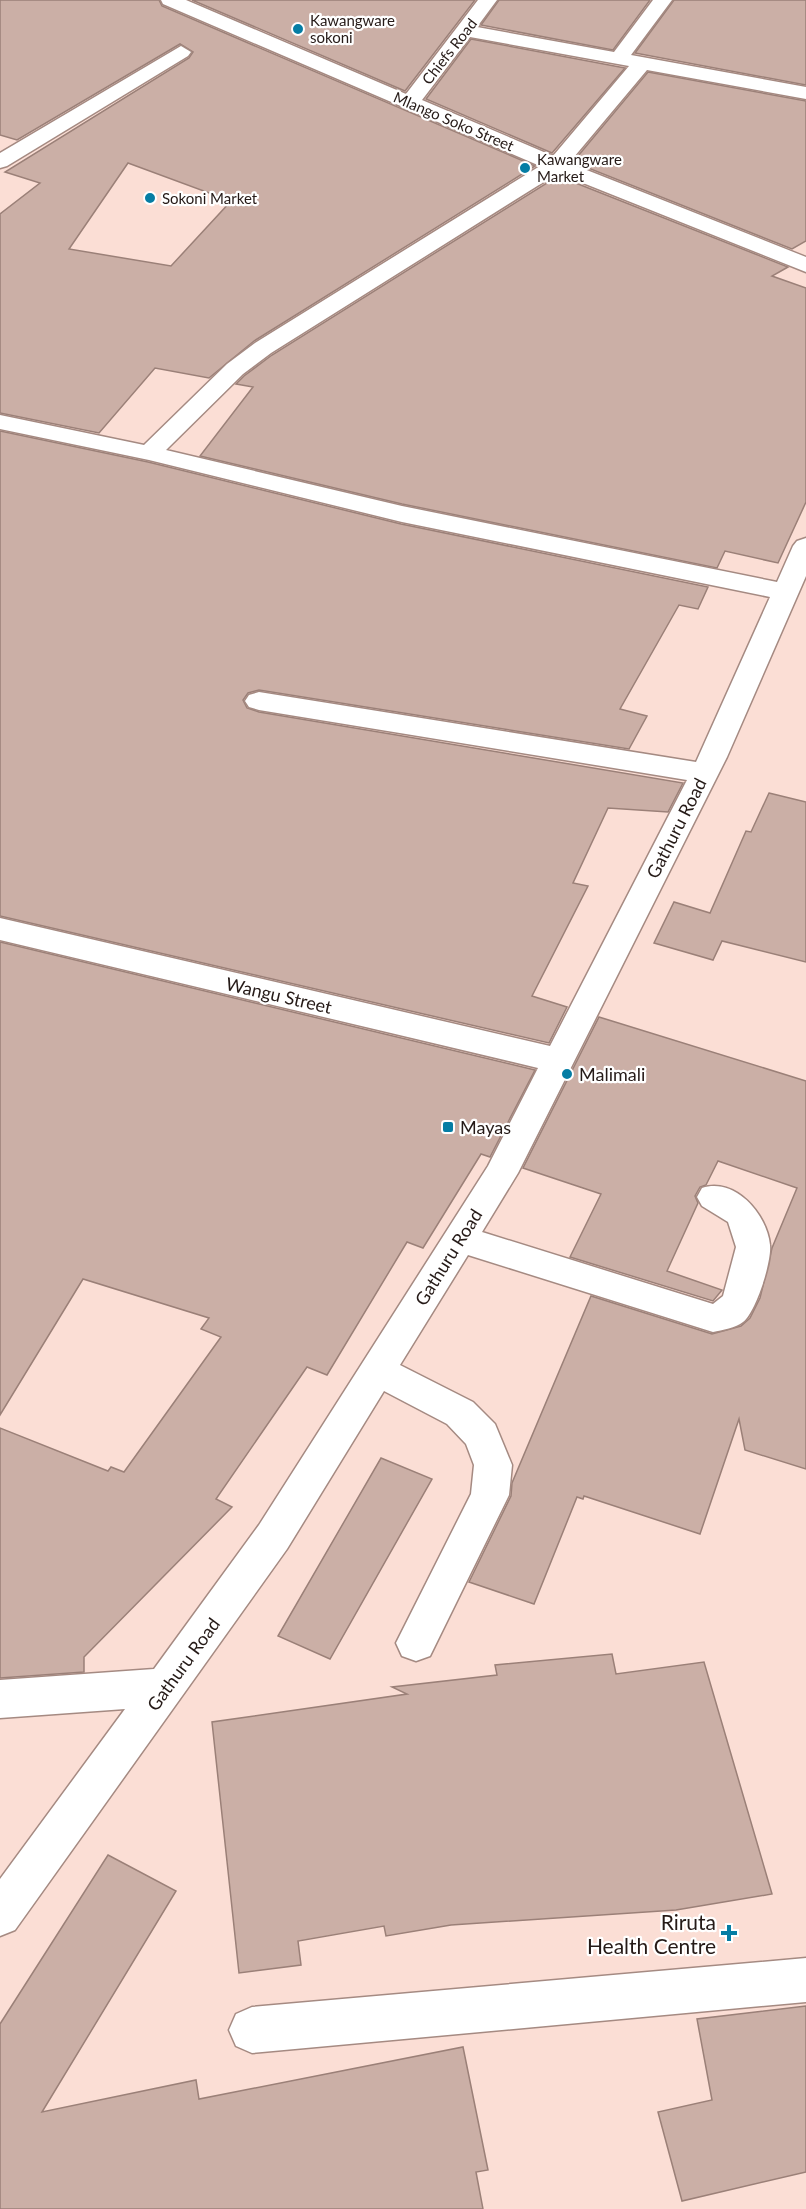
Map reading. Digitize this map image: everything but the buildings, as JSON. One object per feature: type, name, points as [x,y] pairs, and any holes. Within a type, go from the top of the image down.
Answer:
[{"type":"street","name":"Mlango Soko Street","points":[[170,0],[556,165],[806,265]]},
{"type":"street","name":"Chiefs Road","points":[[410,102],[488,0]]},
{"type":"street","points":[[620,57],[663,0]]},
{"type":"street","points":[[465,30],[644,61],[806,93]]},
{"type":"street","points":[[0,162],[181,52]]},
{"type":"street","points":[[149,453],[235,369],[263,348],[556,165],[644,61]]},
{"type":"street","points":[[0,422],[149,453],[402,514],[785,592]]},
{"type":"street","name":"Gathuru Road","points":[[0,1915],[167,1687],[273,1537],[501,1173],[704,773],[806,546]]},
{"type":"street","points":[[259,701],[704,773]]},
{"type":"street","name":"Wangu Street","points":[[0,929],[534,1056],[559,1059]]},
{"type":"street","points":[[460,1239],[713,1318],[730,1313],[739,1302],[753,1247],[749,1230],[740,1213],[714,1197]]},
{"type":"street","points":[[376,1370],[460,1413],[482,1435],[493,1465],[490,1495],[416,1643]]},
{"type":"street","points":[[0,1699],[167,1687]]},
{"type":"street","points":[[252,2030],[806,1980]]},
{"type":"place","name":"Kawangware sokoni","points":[[298,29]]},
{"type":"place","name":"Kawangware Market","points":[[525,168]]},
{"type":"place","name":"Sokoni Market","points":[[150,198]]},
{"type":"place","name":"Malimali","points":[[567,1074]]},
{"type":"place","name":"Mayas","points":[[448,1127]]},
{"type":"place","name":"Riruta Health Centre","points":[[729,1933]]}]
